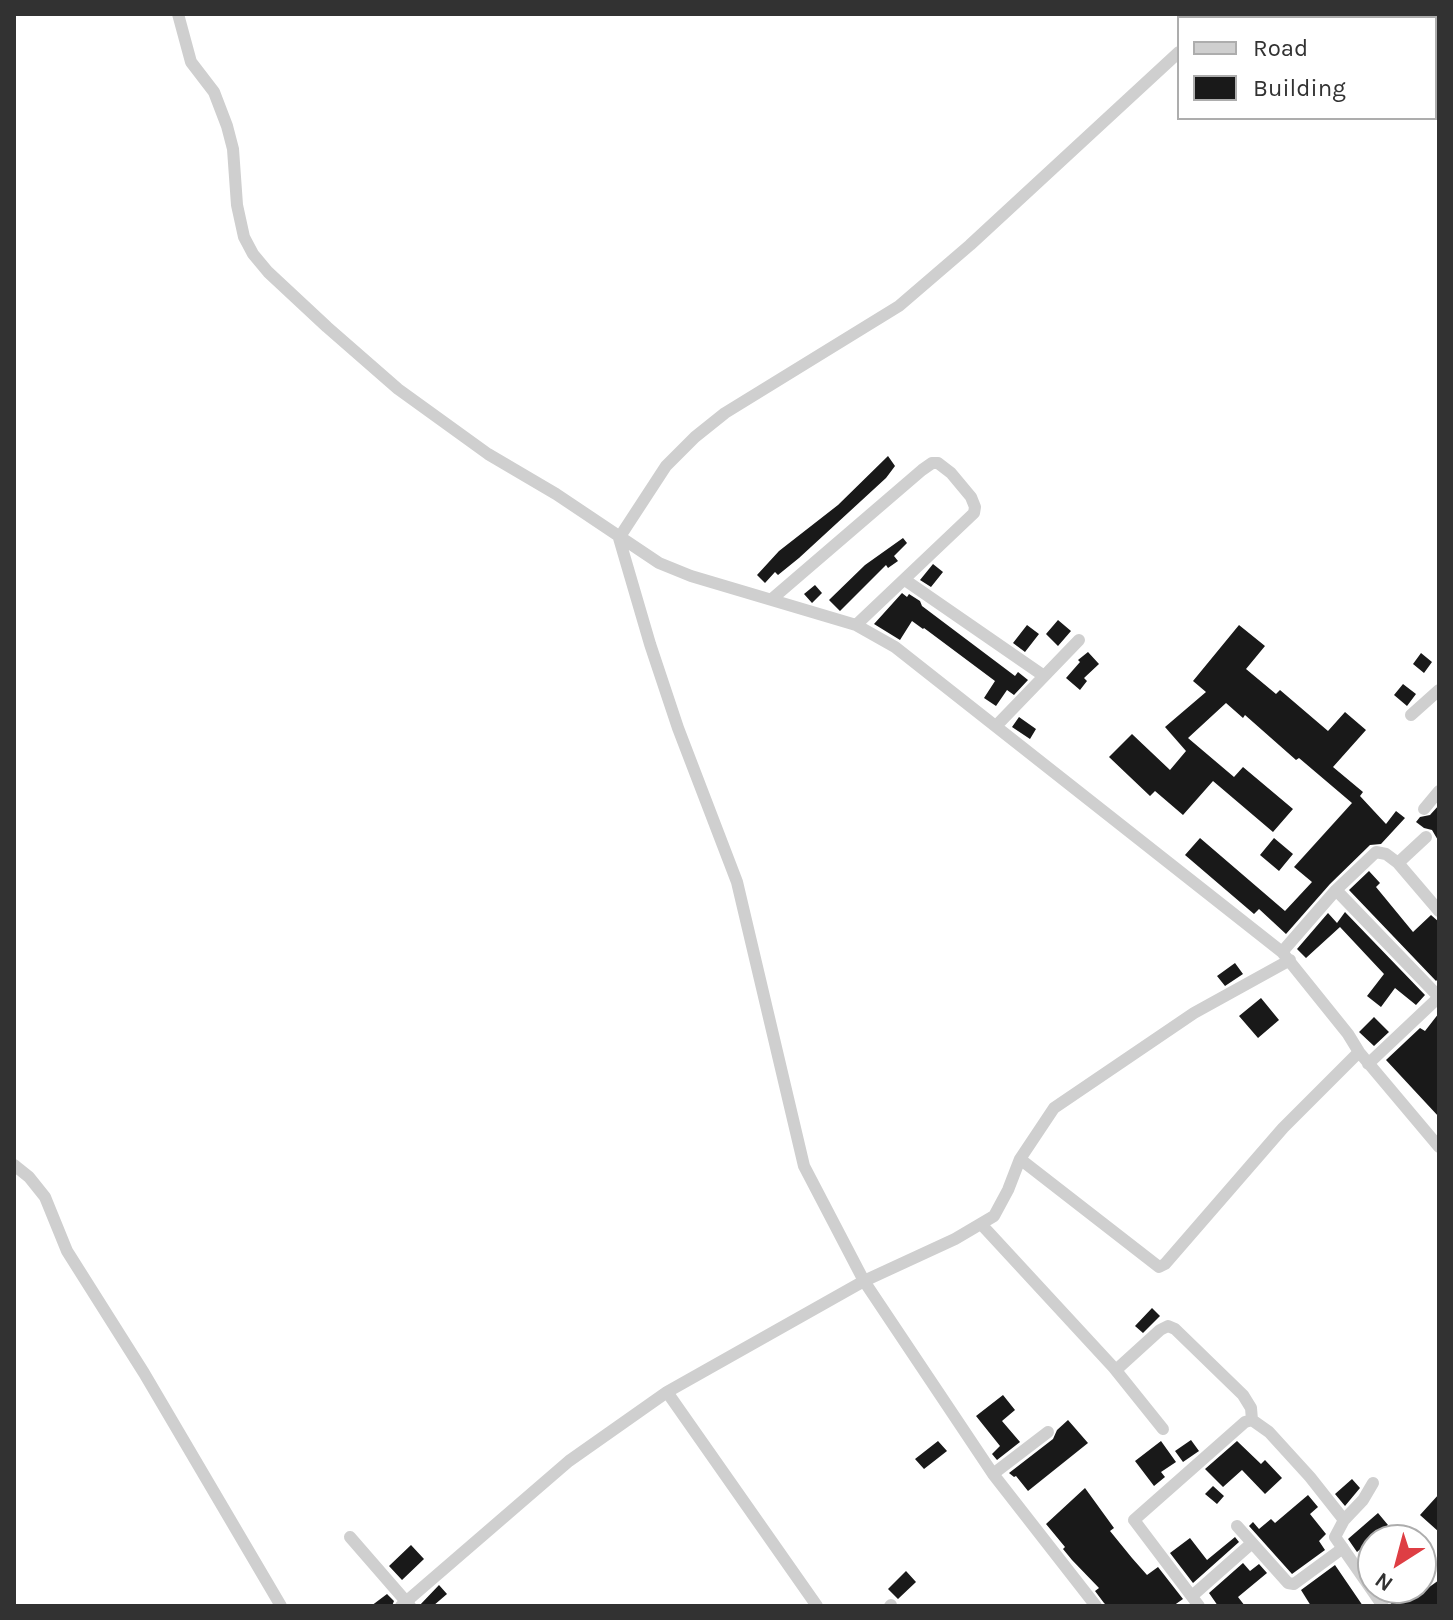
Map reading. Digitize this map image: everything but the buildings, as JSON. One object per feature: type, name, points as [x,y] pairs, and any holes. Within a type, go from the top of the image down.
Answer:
[{"type":"street","points":[[178,14],[191,62],[214,92],[227,126],[233,149],[237,205],[244,237],[253,254],[268,272],[398,389],[488,454],[556,494],[659,563],[691,576],[856,625],[895,647],[1286,956],[1368,1064],[1439,1147]]},
{"type":"street","points":[[1096,1606],[993,1474],[864,1281],[804,1166],[737,882],[678,728],[619,538],[666,466],[695,437],[725,413],[899,306],[970,245],[1177,54]]},
{"type":"street","points":[[773,598],[922,470],[932,463],[938,463],[971,497],[974,513],[856,625]]},
{"type":"street","points":[[905,580],[1044,676]]},
{"type":"street","points":[[997,725],[1079,640]]},
{"type":"street","points":[[1411,715],[1439,690]]},
{"type":"street","points":[[1424,809],[1439,791]]},
{"type":"street","points":[[1398,863],[1426,837]]},
{"type":"street","points":[[350,1537],[406,1604],[569,1461],[667,1392],[864,1281],[994,1216],[1020,1159],[1054,1108],[1194,1013],[1286,956],[1336,890],[1376,852],[1386,854],[1398,863],[1436,902]]},
{"type":"street","points":[[1336,890],[1439,997],[1368,1064]]},
{"type":"street","points":[[1020,1159],[1159,1267],[1165,1264],[1283,1128],[1359,1052]]},
{"type":"street","points":[[14,1165],[29,1177],[45,1197],[67,1251],[144,1373],[281,1606]]},
{"type":"street","points":[[981,1224],[1116,1370],[1163,1429]]},
{"type":"street","points":[[1116,1370],[1168,1326],[1175,1329],[1243,1395],[1251,1408],[1252,1420]]},
{"type":"street","points":[[667,1392],[817,1606]]},
{"type":"street","points":[[1252,1420],[1290,1454],[1344,1520]]},
{"type":"street","points":[[1252,1420],[1234,1431],[1134,1520],[1196,1601],[1252,1543]]},
{"type":"street","points":[[993,1474],[1048,1432]]},
{"type":"street","points":[[1373,1483],[1363,1500],[1344,1520],[1335,1537],[1383,1606]]},
{"type":"street","points":[[1237,1526],[1283,1580],[1294,1584],[1343,1548]]}]
